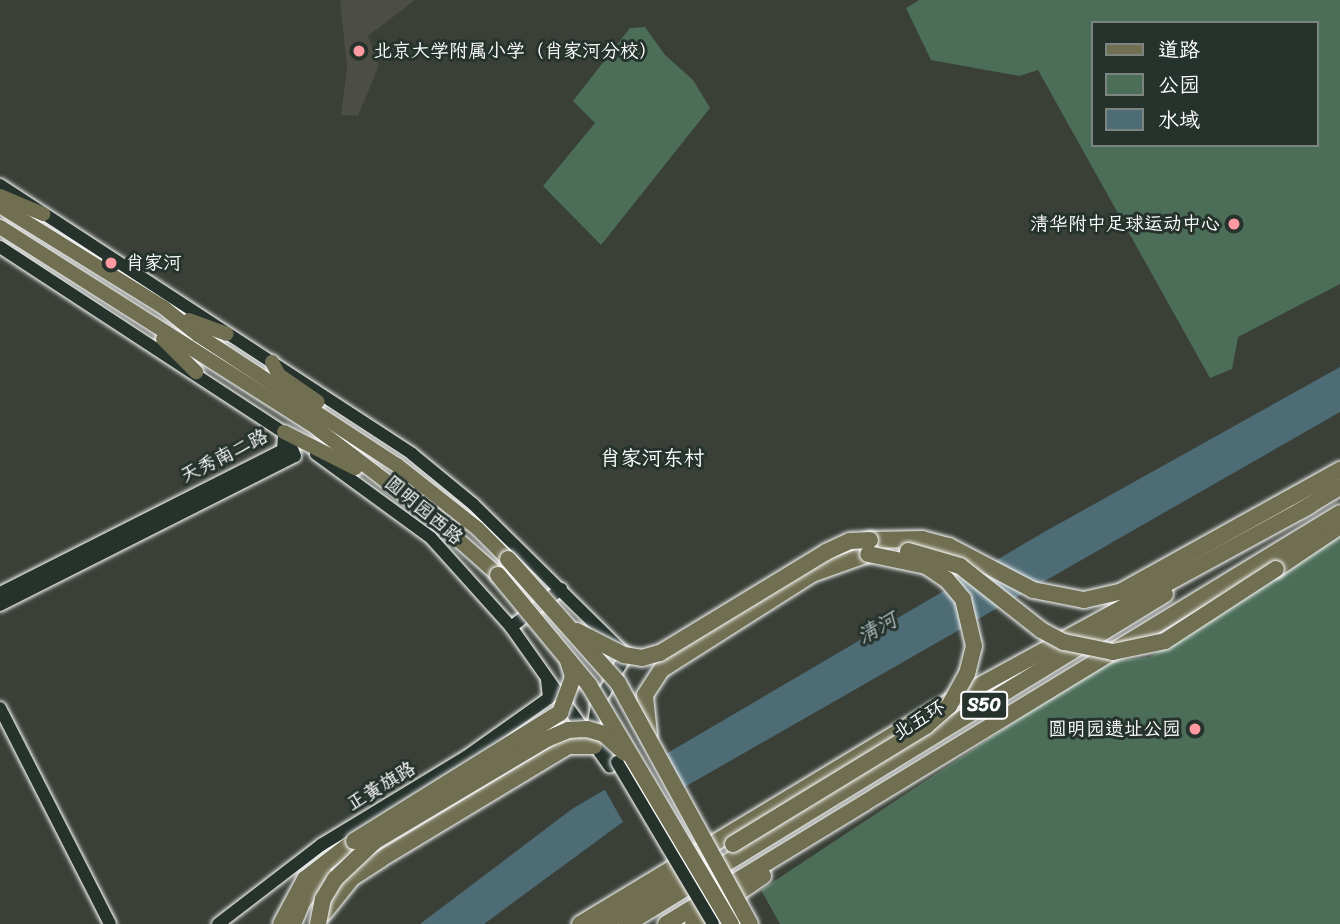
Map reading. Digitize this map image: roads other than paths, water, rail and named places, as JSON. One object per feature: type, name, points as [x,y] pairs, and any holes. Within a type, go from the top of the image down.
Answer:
[{"type":"highway","points":[[565,624],[609,650],[642,658],[677,643],[826,552],[850,541],[896,538],[949,546],[1033,590],[1084,600],[1120,592],[1340,470]]},
{"type":"highway","name":"北五环","points":[[627,924],[1340,487]]},
{"type":"highway","points":[[580,924],[935,710],[1308,506]]},
{"type":"highway","name":"S50","points":[[666,924],[1340,513]]},
{"type":"highway","points":[[655,753],[644,704],[650,683],[661,670],[812,573],[868,554],[908,551],[937,556],[981,580],[1041,630],[1089,650],[1113,652],[1165,641],[1340,526]]},
{"type":"highway","points":[[603,924],[926,726],[949,706],[967,674],[974,646],[963,599],[947,580],[926,566],[868,554]]},
{"type":"highway","name":"圆明园西路","points":[[508,559],[618,683],[750,924]]},
{"type":"highway","name":"圆明园西路","points":[[498,575],[589,685],[640,765],[731,924]]},
{"type":"highway","points":[[281,924],[305,879],[354,842],[560,713],[573,677],[548,634]]},
{"type":"highway","points":[[318,924],[323,899],[335,879],[375,841],[547,739],[568,730],[587,729],[604,734],[640,765]]},
{"type":"highway","points":[[318,924],[332,898],[352,878],[568,746],[594,746]]},
{"type":"highway","points":[[693,924],[948,751]]},
{"type":"highway","points":[[293,924],[317,881],[354,842]]},
{"type":"main road","points":[[0,196],[43,214]]},
{"type":"main road","name":"圆明园西路","points":[[0,205],[163,307],[198,335],[397,465],[478,529],[508,559]]},
{"type":"main road","name":"圆明园西路","points":[[0,227],[311,424],[428,513],[498,575]]},
{"type":"main road","points":[[163,307],[212,332],[227,334]]},
{"type":"main road","points":[[145,321],[196,372]]},
{"type":"main road","points":[[272,362],[279,374],[343,420],[351,434]]},
{"type":"main road","points":[[284,432],[335,455],[428,513]]},
{"type":"street","name":"圆明园西路","points":[[0,185],[412,454],[473,504],[626,654],[597,705],[593,729],[703,924]]},
{"type":"street","name":"圆明园西路","points":[[0,247],[196,372],[431,538],[511,628],[594,746],[613,765],[713,924]]},
{"type":"street","name":"天秀南二路","points":[[0,593],[283,450],[284,432]]},
{"type":"street","name":"天秀南二路","points":[[0,605],[295,456],[284,432]]},
{"type":"street","points":[[511,628],[561,589]]},
{"type":"street","name":"正黄旗路","points":[[218,924],[321,845],[466,757],[549,698],[547,676]]},
{"type":"street","points":[[571,712],[590,712],[597,705]]},
{"type":"street","points":[[0,708],[110,924]]},
{"type":"water","points":[[1340,367],[1340,412],[620,824],[484,924],[420,924],[572,809],[1046,531]]},
{"type":"place","name":"北京大学附属小学（肖家河分校）","points":[[359,51]]},
{"type":"place","name":"清华附中足球运动中心","points":[[1234,224]]},
{"type":"place","name":"肖家河","points":[[111,263]]},
{"type":"place","name":"圆明园遗址公园","points":[[1195,729]]},
{"type":"district","name":"肖家河东村","points":[[652,458]]},
{"type":"water label","name":"清河","points":[[877,628]]}]
